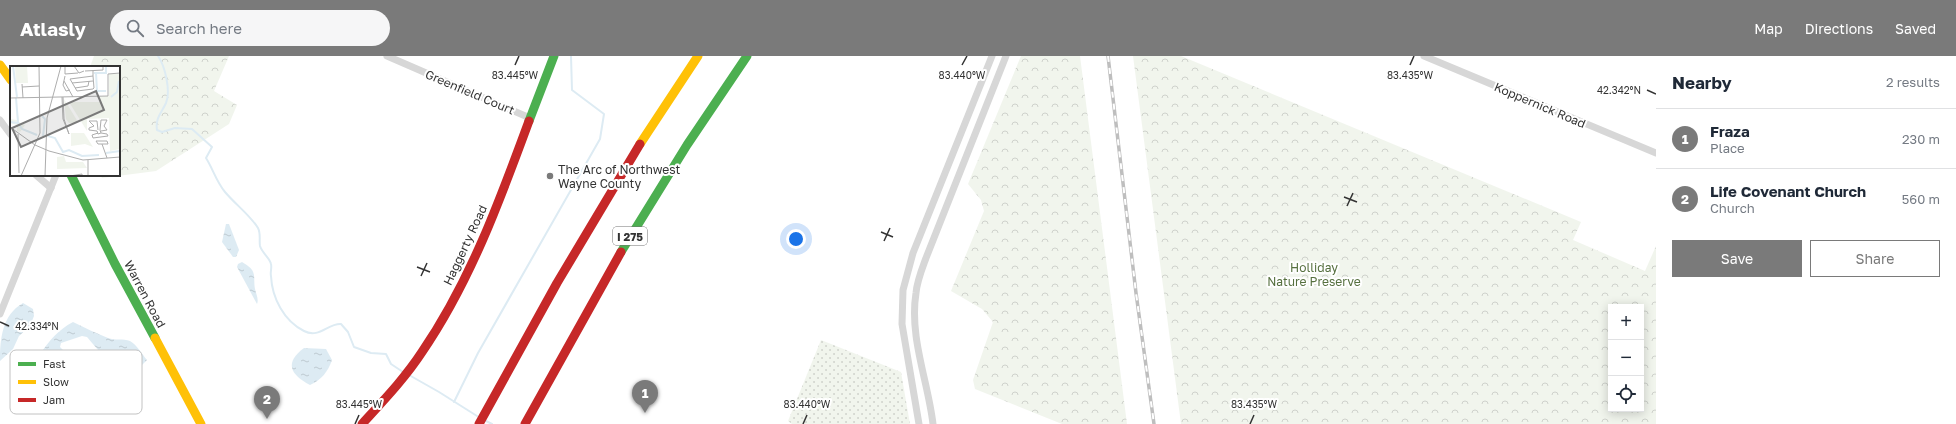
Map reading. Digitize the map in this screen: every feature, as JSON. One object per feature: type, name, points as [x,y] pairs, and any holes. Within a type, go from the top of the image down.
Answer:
[{"type":"main road","name":"Haggerty Road","points":[[362,424],[403,377],[429,341],[478,249],[554,56]]},
{"type":"main road","points":[[481,421],[566,265],[644,137],[698,56]]},
{"type":"main road","name":"I 275","points":[[525,424],[628,240],[688,144],[747,56]]},
{"type":"main road","points":[[0,65],[10,79]]},
{"type":"main road","name":"Warren Road","points":[[71,176],[115,264],[201,424]]},
{"type":"street","name":"Greenfield Court","points":[[387,56],[530,118]]},
{"type":"street","points":[[919,424],[904,340],[902,324],[902,297],[908,268],[917,243],[992,56]]},
{"type":"street","points":[[933,424],[916,338],[916,292],[930,248],[1005,56]]},
{"type":"street","name":"Koppernick Road","points":[[1424,56],[1433,58],[1656,153]]},
{"type":"street","points":[[0,120],[10,134]]},
{"type":"street","points":[[961,131],[974,136]]},
{"type":"street","points":[[37,176],[51,188]]},
{"type":"street","points":[[0,314],[56,176]]},
{"type":"street","points":[[917,243],[930,248]]},
{"type":"street","points":[[904,340],[916,338]]},
{"type":"green space","points":[[94,56],[229,56],[214,91],[237,105],[229,124],[156,171],[120,176],[120,66],[90,66]]},
{"type":"green space","points":[[1021,56],[1080,56],[1127,424],[1062,424],[975,389],[973,380],[993,322],[982,309],[951,291],[984,211],[981,200],[968,184]]},
{"type":"green space","name":"Holliday Nature Preserve","points":[[1133,56],[1181,56],[1581,222],[1573,240],[1645,271],[1656,246],[1656,424],[1181,424]]},
{"type":"green space","points":[[101,176],[117,176],[102,178]]},
{"type":"green space","points":[[821,340],[901,372],[910,424],[792,424],[788,421]]},
{"type":"water","points":[[226,224],[229,224],[239,250],[236,257],[233,257],[222,242]]},
{"type":"water","points":[[242,262],[253,271],[255,289],[258,298],[257,304],[237,267],[238,264]]},
{"type":"water","points":[[23,303],[33,309],[34,316],[30,326],[19,336],[13,349],[10,350],[0,361],[2,336],[6,321],[16,308]]},
{"type":"water","points":[[73,322],[108,338],[130,341],[139,350],[99,350],[87,337],[82,336],[61,343],[60,347],[63,350],[43,350],[63,328]]},
{"type":"water","points":[[304,348],[326,349],[332,360],[324,375],[318,381],[310,385],[298,377],[292,368],[294,358]]},
{"type":"water","points":[[142,354],[147,360],[142,365]]},
{"type":"waterway","points":[[158,56],[165,72],[168,92],[166,103],[157,122],[157,130],[162,132],[175,128],[192,129],[212,147],[206,158],[219,184],[258,228],[260,246],[271,264],[274,292],[280,308],[285,315],[297,327],[309,333],[319,332],[336,324],[341,324],[348,332],[354,347],[371,353],[386,354],[391,364],[403,372]]},
{"type":"waterway","points":[[454,402],[478,353],[600,139],[604,114],[572,90],[571,56]]},
{"type":"waterway","points":[[409,375],[477,416]]},
{"type":"waterway","points":[[486,421],[492,424]]},
{"type":"railway","points":[[1108,56],[1136,293],[1154,424]]},
{"type":"traffic: fast","points":[[529,121],[554,56]]},
{"type":"traffic: fast","points":[[621,252],[687,145],[747,56]]},
{"type":"traffic: fast","points":[[71,176],[115,264],[155,338]]},
{"type":"traffic: slow","points":[[640,144],[698,56]]},
{"type":"traffic: slow","points":[[0,65],[10,79]]},
{"type":"traffic: slow","points":[[155,338],[201,424]]},
{"type":"traffic: jam","points":[[362,424],[394,389],[415,362],[455,297],[483,240],[529,121]]},
{"type":"traffic: jam","points":[[479,424],[557,283],[640,144]]},
{"type":"traffic: jam","points":[[525,424],[621,252]]},
{"type":"place","name":"The Arc of Northwest Wayne County","points":[[550,176]]},
{"type":"place","name":"Fraza","points":[[645,413]]},
{"type":"place","name":"Life Covenant Church","points":[[267,419]]}]
